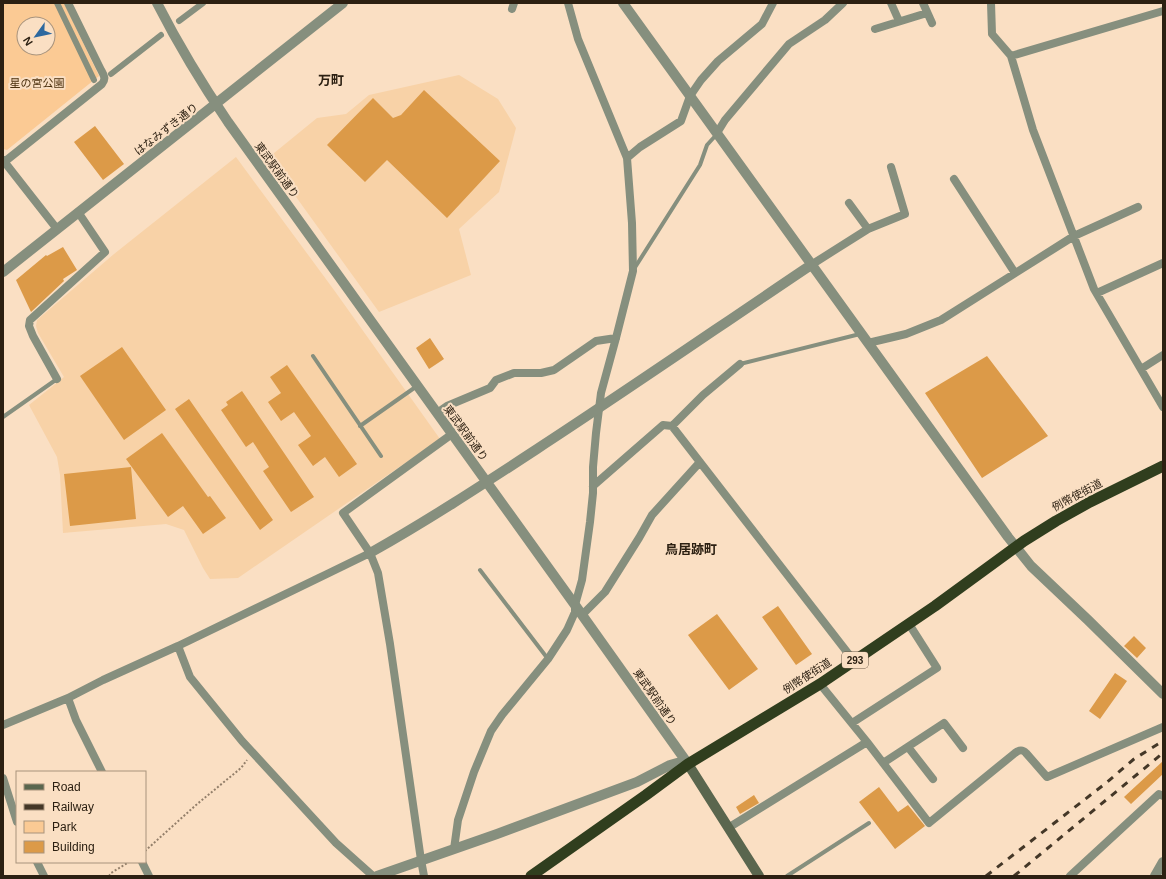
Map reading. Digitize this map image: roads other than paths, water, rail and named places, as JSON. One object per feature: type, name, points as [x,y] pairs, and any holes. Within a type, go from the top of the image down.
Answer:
[{"type":"highway","name":"例幣使街道","points":[[537,874],[688,764],[820,684],[967,583],[1016,547],[1056,521],[1090,502],[1163,466]]},
{"type":"main road","name":"東武駅前通り","points":[[688,764],[759,876]]},
{"type":"street","points":[[57,3],[94,80]]},
{"type":"street","points":[[57,229],[4,162],[105,81],[105,78],[68,3]]},
{"type":"street","name":"東武駅前通り","points":[[157,3],[170,29],[216,105],[688,764]]},
{"type":"street","points":[[179,21],[204,3]]},
{"type":"street","name":"はなみずき通り","points":[[3,272],[343,3]]},
{"type":"street","points":[[454,850],[458,820],[474,772],[491,731],[502,715],[548,659],[573,618],[582,580],[590,522],[593,467],[601,394],[633,271],[632,223],[627,158],[578,39],[568,3]]},
{"type":"street","points":[[623,3],[1016,547],[1031,566],[1163,694]]},
{"type":"street","points":[[627,158],[640,147],[681,121],[690,96],[701,80],[718,61],[762,24],[773,3]]},
{"type":"street","points":[[717,133],[725,120],[789,44],[825,20],[843,3]]},
{"type":"street","points":[[891,3],[899,22]]},
{"type":"street","points":[[923,3],[932,24]]},
{"type":"street","points":[[991,3],[992,34],[1011,56],[1033,130],[1097,293],[1163,407]]},
{"type":"street","points":[[1011,56],[1163,12]]},
{"type":"street","points":[[875,29],[927,13]]},
{"type":"street","points":[[111,74],[161,35]]},
{"type":"street","points":[[3,725],[68,698],[102,680],[178,646],[370,554],[402,535],[599,408],[811,265],[868,229],[905,214],[891,167]]},
{"type":"street","points":[[954,179],[1015,273]]},
{"type":"street","points":[[850,203],[868,229]]},
{"type":"street","points":[[868,343],[906,334],[941,320],[1074,236],[1138,207]]},
{"type":"street","points":[[57,378],[33,336],[29,326],[30,320],[105,252],[78,212]]},
{"type":"street","points":[[1097,293],[1163,263]]},
{"type":"street","points":[[437,413],[447,406],[490,388],[496,380],[514,374],[542,373],[554,370],[596,341],[616,338]]},
{"type":"street","points":[[1141,369],[1163,355]]},
{"type":"street","points":[[672,426],[703,395],[740,364]]},
{"type":"street","points":[[593,486],[663,425],[672,426],[854,661]]},
{"type":"street","points":[[424,876],[390,644],[378,573],[370,554],[343,513],[452,434]]},
{"type":"street","points":[[582,615],[604,592],[639,538],[652,514],[700,462]]},
{"type":"street","points":[[852,723],[937,668],[908,624]]},
{"type":"street","points":[[178,646],[190,677],[252,752],[336,843],[373,876]]},
{"type":"street","points":[[820,684],[929,823],[1020,750],[1023,750],[1047,776],[1163,727]]},
{"type":"street","points":[[68,698],[76,720],[101,771]]},
{"type":"street","points":[[883,763],[944,723],[963,748]]},
{"type":"street","points":[[728,828],[867,742]]},
{"type":"street","points":[[908,747],[933,779]]},
{"type":"street","points":[[377,876],[454,850],[637,782],[670,764],[688,764]]},
{"type":"street","points":[[3,778],[15,811]]},
{"type":"street","points":[[1070,876],[1160,794],[1163,796]]},
{"type":"street","points":[[1155,876],[1163,862]]},
{"type":"street","points":[[38,863],[44,876]]},
{"type":"street","points":[[142,863],[149,876]]},
{"type":"lane","points":[[633,271],[700,165],[707,145],[717,133]]},
{"type":"lane","points":[[740,364],[861,334]]},
{"type":"lane","points":[[313,356],[381,456]]},
{"type":"lane","points":[[3,417],[57,378]]},
{"type":"lane","points":[[360,426],[417,386]]},
{"type":"lane","points":[[480,570],[548,659]]},
{"type":"lane","points":[[787,876],[869,823]]},
{"type":"railway","points":[[986,876],[1106,783],[1134,759],[1163,741]]},
{"type":"railway","points":[[1014,876],[1163,753]]},
{"type":"district","name":"万町","points":[[331,80]]},
{"type":"district","name":"鳥居跡町","points":[[691,549]]},
{"type":"park label","name":"星の宮公園","points":[[37,83]]}]
